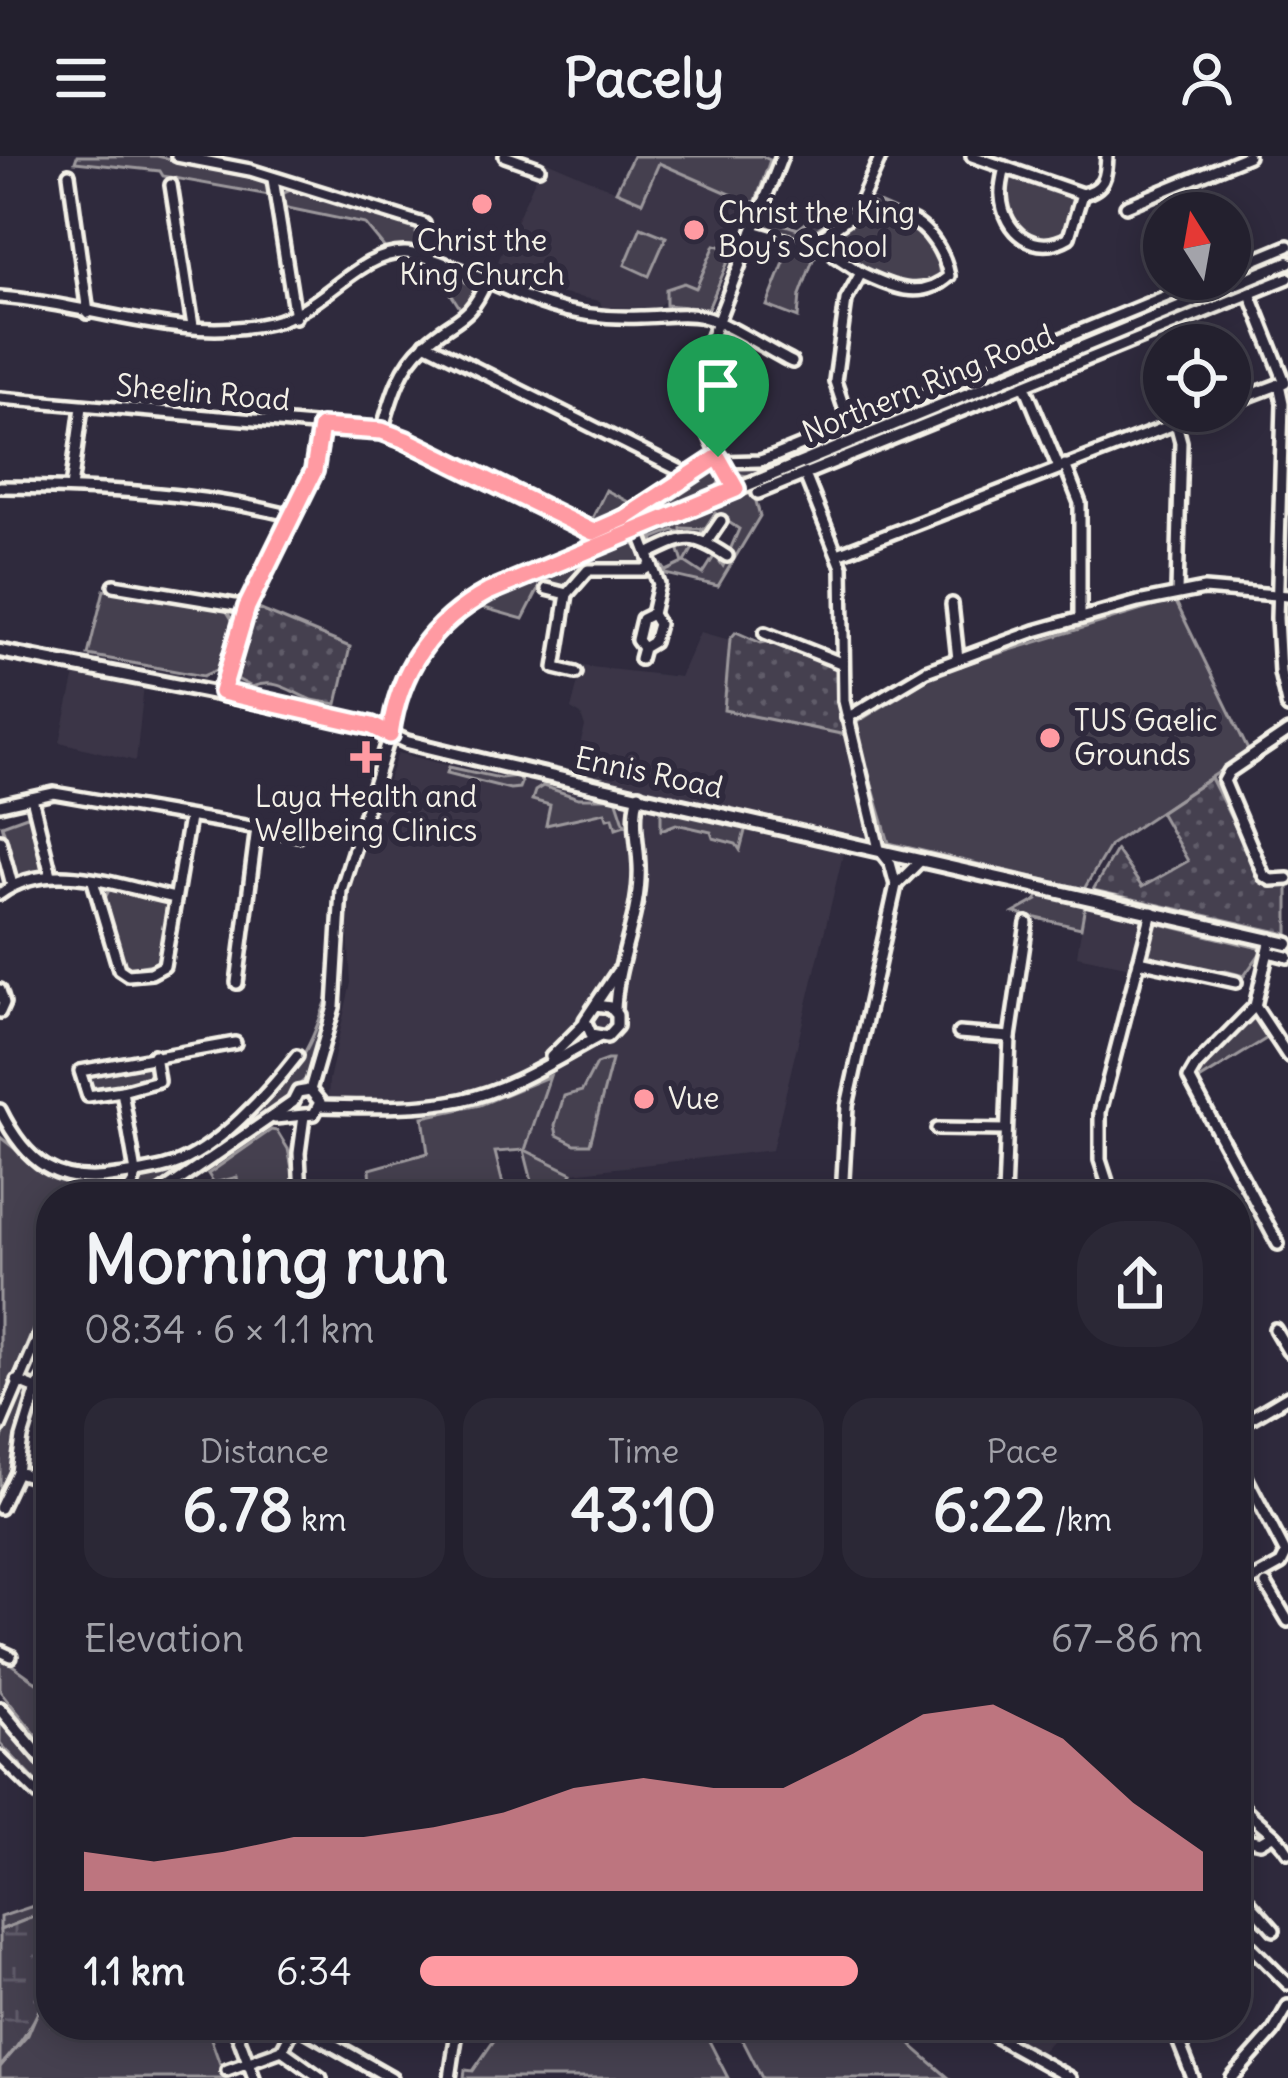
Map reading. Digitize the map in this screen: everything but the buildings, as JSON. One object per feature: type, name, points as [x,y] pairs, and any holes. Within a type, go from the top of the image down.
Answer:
[{"type":"main road","name":"Northern Ring Road","points":[[390,735],[416,658],[436,627],[488,592],[1288,262]]},
{"type":"main road","name":"Ennis Road","points":[[0,651],[222,692],[372,726],[502,765],[1152,912],[1269,945],[1288,944]]},
{"type":"main road","points":[[0,1708],[36,1751]]},
{"type":"main road","points":[[324,2040],[392,2078]]},
{"type":"street","points":[[177,156],[250,170],[424,224]]},
{"type":"street","points":[[250,170],[256,156]]},
{"type":"street","points":[[506,156],[539,168]]},
{"type":"street","points":[[736,489],[705,429],[698,388],[700,367],[782,156]]},
{"type":"street","points":[[753,231],[807,247],[856,212],[881,156]]},
{"type":"street","points":[[972,156],[1082,194],[1101,186],[1107,156]]},
{"type":"street","points":[[1126,206],[1248,156]]},
{"type":"street","points":[[1005,166],[1000,194],[1005,215],[1010,227],[1036,245],[1056,245],[1069,237],[1082,194]]},
{"type":"street","points":[[69,174],[88,313]]},
{"type":"street","points":[[273,179],[295,317]]},
{"type":"street","points":[[171,184],[193,326]]},
{"type":"street","points":[[835,256],[903,290],[926,289],[945,281],[949,270],[938,248],[916,221],[907,219]]},
{"type":"street","points":[[1251,261],[1288,246]]},
{"type":"street","points":[[0,297],[193,326],[264,325],[295,317],[353,272],[392,255],[420,256],[566,311],[626,317],[691,315],[716,322],[792,362]]},
{"type":"street","points":[[850,426],[836,381],[846,300],[861,273]]},
{"type":"street","points":[[1251,294],[1288,278]]},
{"type":"street","points":[[382,431],[397,382],[425,344],[473,309],[486,282]]},
{"type":"street","points":[[1251,297],[1284,382],[1279,658],[1287,702]]},
{"type":"street","points":[[719,460],[760,461],[1157,300]]},
{"type":"street","points":[[758,493],[1235,300]]},
{"type":"street","points":[[425,344],[689,475]]},
{"type":"street","points":[[1251,395],[1284,382]]},
{"type":"street","points":[[1025,386],[1080,503],[1080,618]]},
{"type":"street","name":"Sheelin Road","points":[[0,398],[382,431],[593,532],[625,518],[719,460]]},
{"type":"street","points":[[71,488],[82,407]]},
{"type":"street","points":[[222,692],[247,607],[314,471],[321,427]]},
{"type":"street","points":[[838,554],[1152,432]]},
{"type":"street","points":[[1178,432],[1178,592]]},
{"type":"street","points":[[805,475],[838,554],[847,718],[879,849],[890,863],[896,885],[847,1106],[843,1182]]},
{"type":"street","points":[[0,487],[71,488],[248,506],[290,515]]},
{"type":"street","points":[[706,543],[721,521]]},
{"type":"street","points":[[638,529],[659,590],[652,614],[642,619],[637,640],[641,653]]},
{"type":"street","points":[[576,673],[555,668],[567,594],[588,570],[644,570],[650,560],[684,537],[727,556]]},
{"type":"street","points":[[114,585],[247,607]]},
{"type":"street","points":[[547,589],[567,594]]},
{"type":"street","points":[[847,718],[926,671],[1080,618],[1178,592],[1215,589],[1283,596]]},
{"type":"street","points":[[952,604],[958,658]]},
{"type":"street","points":[[765,633],[842,663]]},
{"type":"street","points":[[1288,732],[1229,772],[1224,781],[1264,876],[1288,879]]},
{"type":"street","points":[[310,1090],[334,1007],[341,890],[390,735]]},
{"type":"street","points":[[0,805],[54,793],[298,835]]},
{"type":"street","points":[[320,1106],[463,1100],[615,1031],[616,972],[639,879],[632,816],[639,794]]},
{"type":"street","points":[[32,798],[51,874]]},
{"type":"street","points":[[93,881],[119,969],[128,975],[151,973],[164,966],[190,818]]},
{"type":"street","points":[[237,983],[257,828]]},
{"type":"street","points":[[0,841],[12,885]]},
{"type":"street","points":[[896,885],[921,860]]},
{"type":"street","points":[[0,894],[12,885],[51,874],[175,898]]},
{"type":"street","points":[[96,897],[110,885]]},
{"type":"street","points":[[1107,1182],[1100,1160],[1100,1112],[1152,912]]},
{"type":"street","points":[[1005,1182],[1010,1037],[1027,923]]},
{"type":"street","points":[[1245,1182],[1189,1078],[1255,1006],[1269,945],[1288,957]]},
{"type":"street","points":[[1139,962],[1236,982]]},
{"type":"street","points":[[598,1037],[587,1030],[586,1014],[616,972]]},
{"type":"street","points":[[0,990],[4,1003],[0,1012]]},
{"type":"street","points":[[596,1005],[614,1010]]},
{"type":"street","points":[[1255,1006],[1288,1056]]},
{"type":"street","points":[[533,1072],[585,1023]]},
{"type":"street","points":[[959,1033],[1010,1037]]},
{"type":"street","points":[[154,1055],[159,1078],[155,1084],[84,1093],[80,1071],[154,1055],[235,1043]]},
{"type":"street","points":[[0,1110],[10,1130],[44,1167],[87,1181],[136,1173],[174,1165],[193,1154],[263,1100],[297,1056]]},
{"type":"street","points":[[122,1091],[134,1182]]},
{"type":"street","points":[[301,1182],[298,1092],[317,1094],[320,1106]]},
{"type":"street","points":[[177,1182],[270,1118],[299,1111],[314,1114],[320,1106]]},
{"type":"street","points":[[937,1129],[1006,1130]]},
{"type":"street","points":[[1251,1194],[1278,1244]]},
{"type":"street","points":[[1275,1329],[1288,1351]]},
{"type":"street","points":[[0,1427],[36,1339]]},
{"type":"street","points":[[16,1381],[36,1389]]},
{"type":"street","points":[[0,1508],[17,1472],[36,1392]]},
{"type":"street","points":[[1251,1418],[1288,1396]]},
{"type":"street","points":[[17,1472],[36,1478]]},
{"type":"street","points":[[1251,1487],[1286,1554],[1281,1564],[1254,1579]]},
{"type":"street","points":[[1266,1584],[1288,1621]]},
{"type":"street","points":[[0,1757],[36,1792]]},
{"type":"street","points":[[1251,1819],[1288,1852]]},
{"type":"street","points":[[1251,1840],[1260,1842],[1272,1835]]},
{"type":"street","points":[[1251,1904],[1274,1930]]},
{"type":"street","points":[[1251,1947],[1288,1984]]},
{"type":"street","points":[[1232,2078],[1273,2032],[1288,2006]]},
{"type":"street","points":[[239,2040],[254,2078]]},
{"type":"street","points":[[227,2070],[282,2050],[288,2040]]},
{"type":"street","points":[[450,2078],[456,2040]]},
{"type":"street","points":[[1002,2040],[1070,2078]]},
{"type":"street","points":[[1178,2040],[1192,2078]]},
{"type":"street","points":[[282,2050],[320,2078]]},
{"type":"shaded area","points":[[544,160],[642,202],[659,162],[748,203],[702,308],[668,307],[663,302],[656,308],[602,307],[600,301],[557,293],[494,270]]},
{"type":"shaded area","points":[[700,632],[730,640],[724,710],[846,735],[868,822],[865,838],[573,771],[585,727],[581,715],[571,709],[582,666],[680,677]]},
{"type":"shaded area","points":[[75,674],[144,685],[136,761],[60,742]]},
{"type":"shaded area","points":[[398,753],[500,778],[510,774],[585,796],[652,804],[844,850],[772,1150],[572,1173],[525,1150],[549,1078],[480,1105],[423,1117],[328,1097],[351,983],[346,895]]},
{"type":"shaded area","points":[[1085,905],[1144,920],[1131,967],[1077,956]]},
{"type":"shaded area","points":[[1013,2040],[1052,2040],[1038,2055]]},
{"type":"green space","points":[[77,156],[157,156],[262,180],[270,186],[269,195],[163,176],[160,171],[75,162]]},
{"type":"green space","points":[[633,156],[761,156],[770,160],[756,201],[751,203],[659,163],[642,202],[616,191]]},
{"type":"green space","points":[[1015,173],[1075,197],[1067,235],[1036,238],[1013,223],[1004,199]]},
{"type":"green space","points":[[291,190],[417,227],[416,233],[425,237],[419,248],[387,251],[365,224],[283,207],[282,194]]},
{"type":"green space","points":[[870,199],[904,214],[898,218],[905,229],[918,229],[937,255],[940,277],[924,283],[895,282],[828,251],[814,257],[800,295],[798,318],[767,306],[789,250],[811,256]]},
{"type":"green space","points":[[819,213],[825,223],[805,239],[764,226],[765,218],[798,229]]},
{"type":"green space","points":[[641,227],[666,237],[649,276],[625,265]]},
{"type":"green space","points":[[715,245],[724,247],[730,257],[708,309],[666,305],[666,289],[684,283],[696,288]]},
{"type":"green space","points":[[1288,250],[1288,255],[1251,270],[1251,265]]},
{"type":"green space","points":[[435,269],[475,286],[470,302],[460,308]]},
{"type":"green space","points":[[1288,269],[1288,275],[1251,290],[1251,284]]},
{"type":"green space","points":[[1166,300],[1179,300],[1131,320],[1129,315]]},
{"type":"green space","points":[[1212,300],[1227,300],[1168,324],[1153,324]]},
{"type":"green space","points":[[1119,319],[1123,323],[748,476],[729,469],[762,464]]},
{"type":"green space","points":[[1143,328],[1143,334],[757,491],[755,486]]},
{"type":"green space","points":[[712,466],[721,478],[715,490],[520,572],[627,522]]},
{"type":"green space","points":[[606,490],[636,506],[597,528],[589,525]]},
{"type":"green space","points":[[753,490],[760,516],[718,586],[666,574],[661,564],[666,571],[683,563],[677,544],[696,543],[685,562],[703,574],[715,555],[723,566],[739,529],[715,513],[704,530],[709,534],[681,528],[681,533],[674,530],[654,538],[653,544],[655,531]]},
{"type":"green space","points":[[627,542],[638,546],[643,560],[639,564],[591,563],[564,588],[542,582],[523,619],[477,606]]},
{"type":"green space","points":[[104,590],[224,607],[233,621],[217,670],[203,676],[88,655]]},
{"type":"green space","name":"TUS Gaelic Grounds","points":[[1175,600],[1249,752],[1110,845],[1084,889],[889,843],[854,724],[938,672]]},
{"type":"green space","points":[[256,608],[350,647],[337,704],[274,684],[252,687],[237,679]]},
{"type":"green space","points":[[736,632],[761,643],[775,640],[837,669],[846,735],[724,710],[730,639]]},
{"type":"green space","points":[[449,767],[500,778],[518,776],[521,783],[510,789],[447,773]]},
{"type":"green space","points":[[1211,778],[1262,880],[1270,885],[1288,884],[1288,934],[1093,890],[1116,850],[1142,887],[1188,861],[1160,812]]},
{"type":"green space","points":[[543,786],[578,798],[616,798],[625,825],[616,828],[613,817],[607,818],[605,812],[546,825],[550,805],[532,800]]},
{"type":"green space","points":[[661,806],[746,827],[740,850],[736,844],[713,838],[711,832],[676,824],[661,830]]},
{"type":"green space","points":[[27,816],[42,870],[16,876],[2,825]]},
{"type":"green space","points":[[109,890],[166,899],[171,906],[158,963],[122,965],[103,902]]},
{"type":"green space","points":[[1038,893],[1085,905],[1081,928],[1014,913],[1037,900]]},
{"type":"green space","points":[[1152,922],[1261,952],[1244,976],[1148,959]]},
{"type":"green space","points":[[330,992],[309,1076],[283,1106],[164,1182],[140,1182],[141,1177],[208,1148],[249,1117],[284,1081],[313,1037]]},
{"type":"green space","points":[[1249,1017],[1260,1021],[1269,1037],[1196,1082],[1197,1073]]},
{"type":"green space","points":[[612,1060],[590,1144],[575,1144],[557,1135],[555,1125],[564,1096],[582,1091],[596,1064]]},
{"type":"green space","points":[[153,1062],[152,1082],[91,1093],[85,1075]]},
{"type":"green space","points":[[550,1076],[525,1150],[572,1173],[568,1182],[532,1182],[524,1150],[495,1152],[502,1182],[371,1182],[370,1169],[428,1153],[423,1117],[480,1105]]},
{"type":"green space","points":[[271,1130],[277,1131],[288,1149],[295,1182],[238,1182],[237,1177],[213,1182],[208,1174]]},
{"type":"green space","points":[[0,1137],[56,1178],[69,1182],[36,1182],[36,1322],[0,1410]]},
{"type":"green space","points":[[21,1389],[31,1393],[14,1463],[0,1497],[0,1444]]},
{"type":"green space","points":[[0,1657],[36,1682],[36,1735],[0,1691]]},
{"type":"green space","points":[[0,1720],[36,1762],[36,1781],[0,1743]]},
{"type":"green space","points":[[36,1905],[36,1916],[0,1930],[0,1917]]},
{"type":"green space","points":[[36,1916],[36,2016],[0,2067],[0,1930]]},
{"type":"green space","points":[[36,2016],[36,2040],[211,2040],[225,2078],[0,2078],[0,2067],[28,2035]]},
{"type":"green space","points":[[494,2040],[709,2040],[728,2078],[464,2078],[465,2070],[473,2071]]},
{"type":"green space","points":[[743,2040],[908,2040],[949,2078],[762,2078]]},
{"type":"place","name":"Christ the King Church","points":[[482,204]]},
{"type":"place","name":"Christ the King Boy's School","points":[[694,230]]},
{"type":"place","name":"TUS Gaelic Grounds","points":[[1050,738]]},
{"type":"place","name":"Laya Health and Wellbeing Clinics","points":[[366,757]]},
{"type":"place","name":"Vue","points":[[644,1099]]},
{"type":"route","points":[[321,427],[382,431],[406,440],[593,532],[625,518],[718,457],[736,489],[458,608],[436,627],[416,658],[390,735],[372,726],[222,692],[247,607],[314,471],[321,427]]}]
